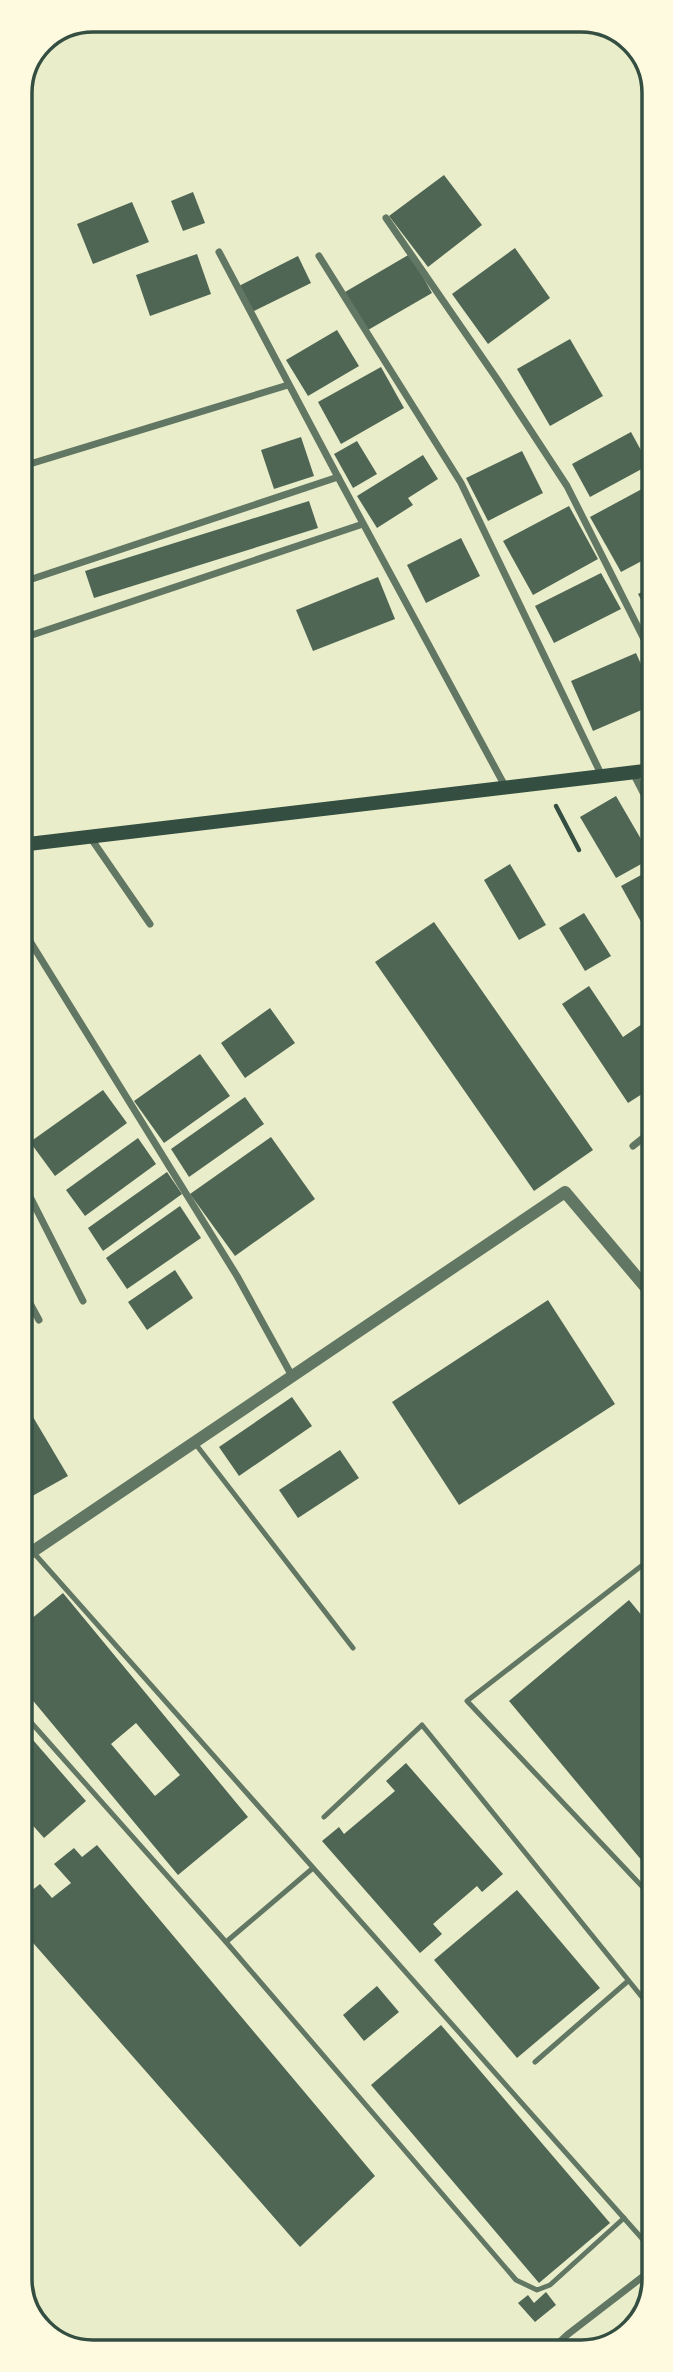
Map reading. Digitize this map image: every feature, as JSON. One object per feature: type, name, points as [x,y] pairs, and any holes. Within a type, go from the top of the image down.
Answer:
[{"type":"main road","points":[[32,843],[642,771]]},
{"type":"street","points":[[386,218],[567,486],[642,635]]},
{"type":"street","points":[[219,252],[506,788]]},
{"type":"street","points":[[319,256],[460,482],[602,776]]},
{"type":"street","points":[[32,463],[288,385]]},
{"type":"street","points":[[32,579],[338,477]]},
{"type":"street","points":[[32,635],[363,524]]},
{"type":"street","points":[[633,772],[642,790]]},
{"type":"street","points":[[90,836],[150,924]]},
{"type":"street","points":[[32,944],[237,1276],[292,1376]]},
{"type":"street","points":[[633,1146],[642,1139]]},
{"type":"street","points":[[33,1552],[565,1192],[642,1283]]},
{"type":"street","points":[[32,1201],[83,1301]]},
{"type":"street","points":[[32,1307],[39,1320]]},
{"type":"street","points":[[562,2340],[642,2277]]},
{"type":"lane","points":[[194,1442],[353,1648]]},
{"type":"lane","points":[[33,1552],[642,2238]]},
{"type":"lane","points":[[642,1565],[467,1701],[642,1886]]},
{"type":"lane","points":[[32,1724],[226,1942],[516,2280],[537,2290],[550,2285],[624,2218]]},
{"type":"lane","points":[[324,1817],[422,1725],[642,1998]]},
{"type":"lane","points":[[226,1942],[313,1868]]},
{"type":"lane","points":[[535,2062],[628,1981]]},
{"type":"path","points":[[545,783],[579,850]]},
{"type":"building","points":[[444,175],[482,225],[428,267],[389,216]]},
{"type":"building","points":[[193,192],[205,223],[183,231],[171,201]]},
{"type":"building","points":[[132,202],[149,242],[93,264],[77,224]]},
{"type":"building","points":[[515,248],[550,298],[488,344],[452,294]]},
{"type":"building","points":[[197,254],[211,294],[150,316],[136,275]]},
{"type":"building","points":[[410,254],[432,293],[368,330],[345,292]]},
{"type":"building","points":[[298,256],[311,283],[252,312],[239,286]]},
{"type":"building","points":[[337,330],[359,366],[308,396],[286,360]]},
{"type":"building","points":[[570,339],[603,396],[550,426],[517,369]]},
{"type":"building","points":[[381,367],[404,408],[341,444],[318,402]]},
{"type":"building","points":[[631,432],[642,452],[642,469],[590,497],[572,464]]},
{"type":"building","points":[[301,437],[314,476],[274,489],[261,450]]},
{"type":"building","points":[[357,441],[377,474],[353,488],[334,454]]},
{"type":"building","points":[[522,451],[543,493],[488,521],[466,478]]},
{"type":"building","points":[[423,455],[438,479],[408,498],[413,505],[377,528],[357,496]]},
{"type":"building","points":[[642,489],[642,561],[621,572],[590,517]]},
{"type":"building","points":[[309,501],[318,528],[94,598],[85,571]]},
{"type":"building","points":[[569,506],[598,559],[533,595],[503,541]]},
{"type":"building","points":[[461,538],[480,576],[426,603],[407,565]]},
{"type":"building","points":[[601,573],[621,609],[554,643],[535,606]]},
{"type":"building","points":[[378,577],[395,619],[313,651],[296,610]]},
{"type":"building","points":[[636,653],[642,666],[642,710],[593,731],[571,681]]},
{"type":"building","points":[[616,796],[642,841],[642,864],[616,878],[580,817]]},
{"type":"building","points":[[510,864],[546,925],[519,940],[484,880]]},
{"type":"building","points":[[642,874],[642,924],[621,886]]},
{"type":"building","points":[[584,913],[611,956],[585,971],[559,928]]},
{"type":"building","points":[[434,922],[593,1150],[534,1191],[375,962]]},
{"type":"building","points":[[589,986],[623,1037],[642,1024],[642,1094],[628,1103],[562,1004]]},
{"type":"building","points":[[270,1008],[295,1043],[245,1078],[221,1043]]},
{"type":"building","points":[[200,1054],[230,1096],[164,1143],[134,1101]]},
{"type":"building","points":[[103,1090],[127,1123],[55,1176],[32,1145],[32,1141]]},
{"type":"building","points":[[245,1097],[264,1124],[189,1177],[171,1149]]},
{"type":"building","points":[[271,1137],[315,1199],[235,1256],[190,1194]]},
{"type":"building","points":[[138,1138],[156,1164],[85,1216],[66,1190]]},
{"type":"building","points":[[167,1172],[182,1194],[103,1251],[88,1228]]},
{"type":"building","points":[[180,1206],[201,1238],[127,1289],[106,1258]]},
{"type":"building","points":[[175,1270],[193,1298],[147,1330],[128,1302]]},
{"type":"building","points":[[548,1300],[615,1404],[459,1505],[392,1402]]},
{"type":"building","points":[[292,1397],[312,1426],[239,1476],[219,1447]]},
{"type":"building","points":[[32,1415],[68,1476],[32,1496]]},
{"type":"building","points":[[340,1450],[359,1478],[298,1518],[279,1490]]},
{"type":"building","points":[[63,1593],[248,1817],[178,1875],[32,1699],[32,1618]],"holes":[[[136,1723],[180,1775],[155,1796],[111,1744]]]},
{"type":"building","points":[[629,1600],[642,1616],[642,1861],[509,1701]]},
{"type":"building","points":[[32,1739],[86,1801],[44,1838],[32,1824]]},
{"type":"building","points":[[406,1763],[503,1874],[482,1892],[477,1886],[433,1924],[442,1934],[420,1953],[322,1841],[339,1827],[344,1834],[395,1791],[386,1781]]},
{"type":"building","points":[[97,1845],[375,2176],[300,2247],[32,1942],[32,1890],[40,1884],[52,1898],[71,1883],[54,1864],[74,1848],[82,1857]]},
{"type":"building","points":[[517,1890],[600,1988],[517,2058],[434,1960]]},
{"type":"building","points":[[377,1986],[399,2012],[364,2041],[343,2015]]},
{"type":"building","points":[[441,2025],[610,2223],[539,2283],[371,2085]]},
{"type":"building","points":[[546,2292],[556,2305],[535,2322],[518,2303],[528,2295],[534,2303]]}]
